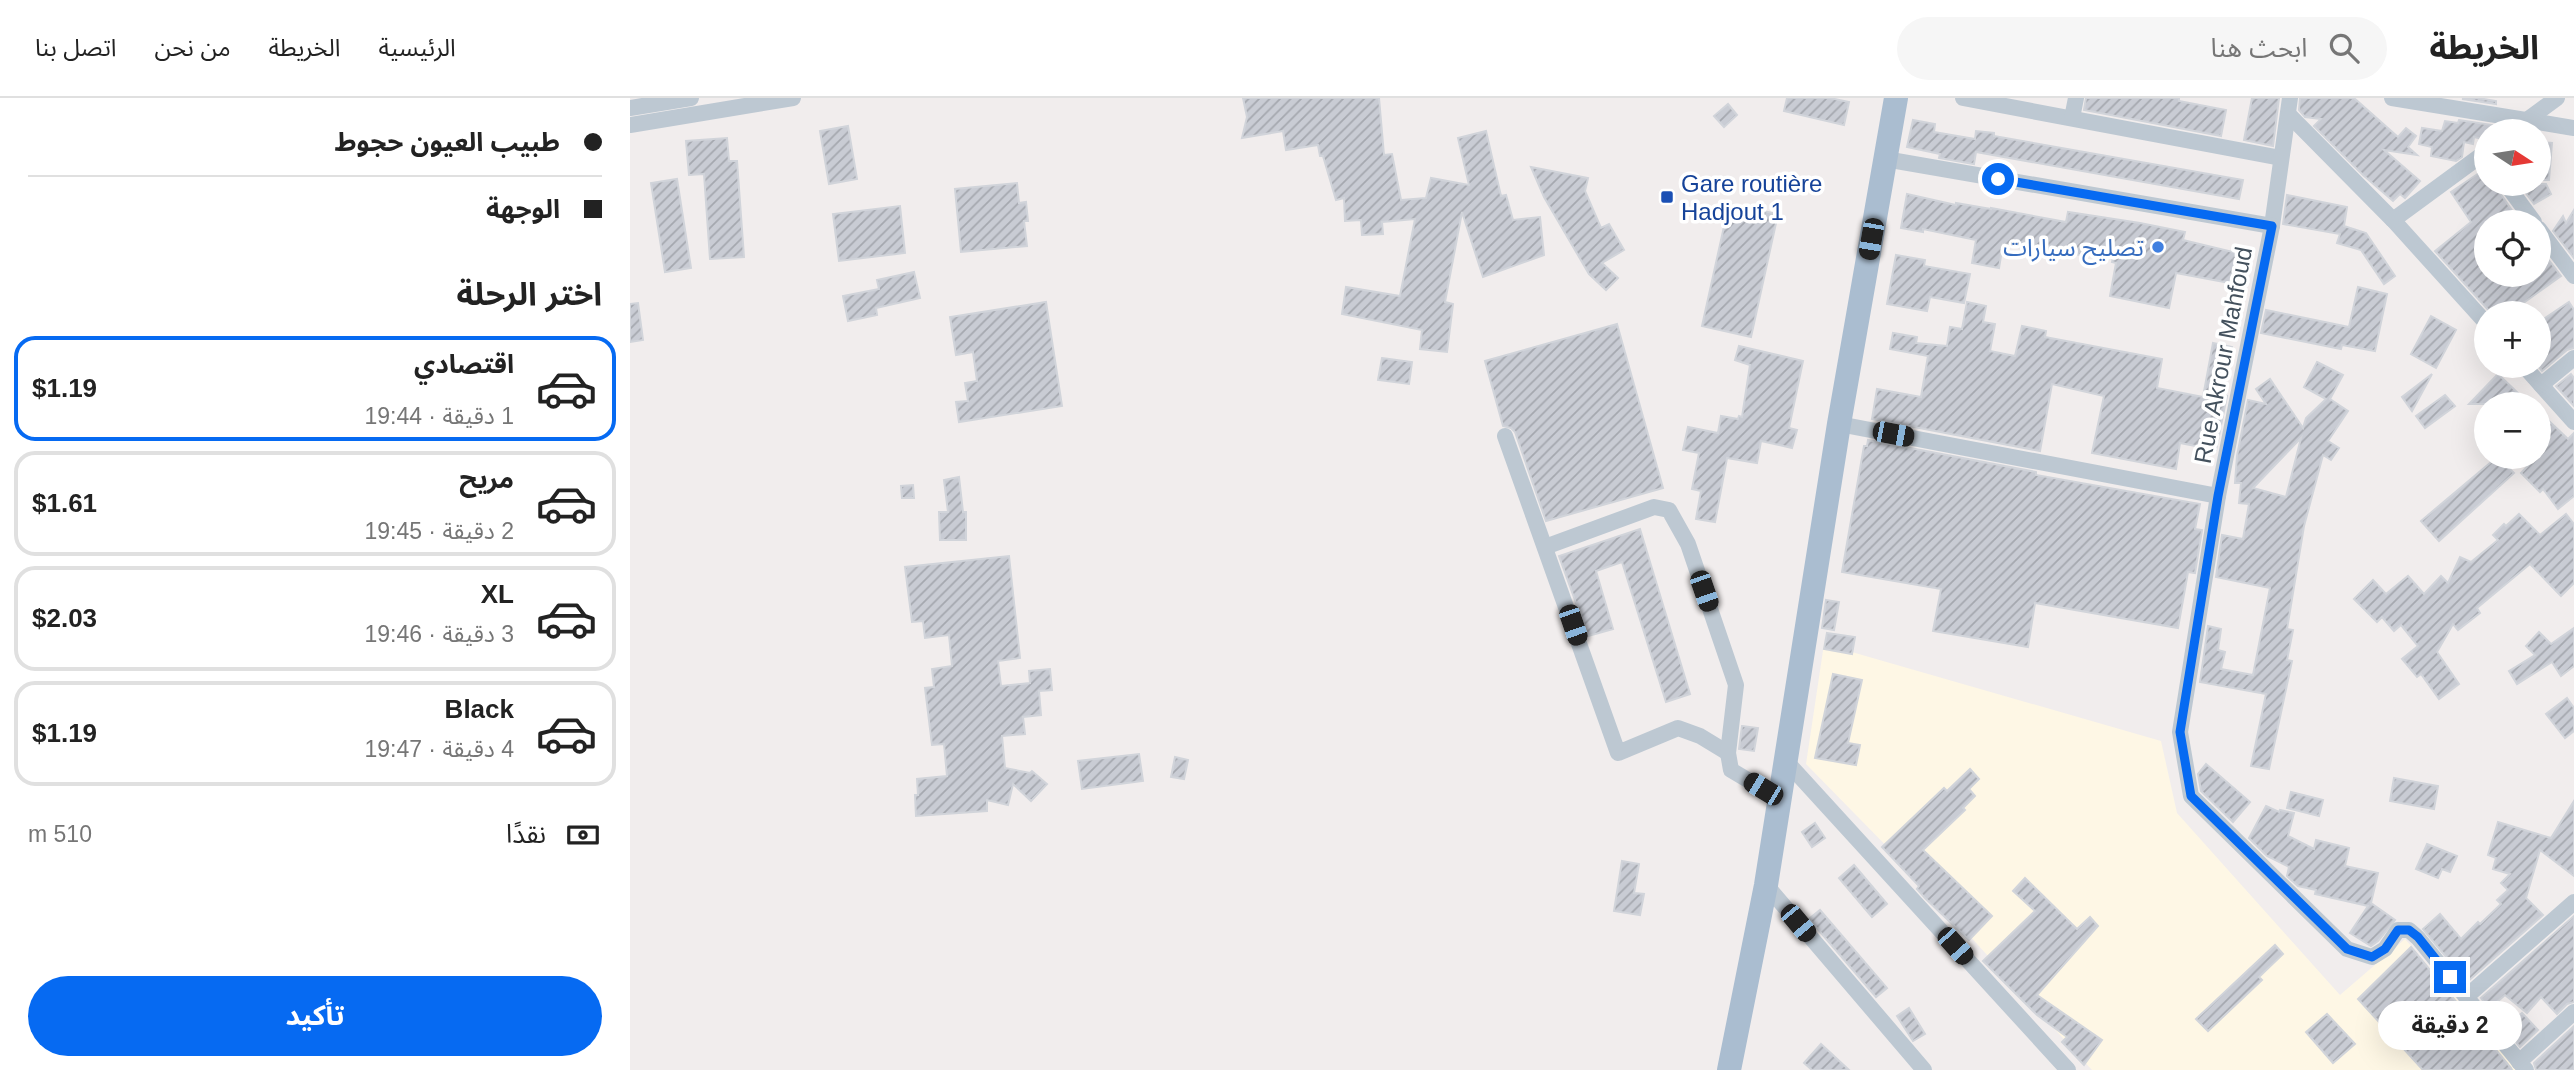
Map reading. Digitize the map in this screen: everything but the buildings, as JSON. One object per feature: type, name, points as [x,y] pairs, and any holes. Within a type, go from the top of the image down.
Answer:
[{"type":"main road","points":[[1729,1070],[1766,885],[1839,424],[1896,98]]},
{"type":"street","points":[[630,108],[691,98]]},
{"type":"street","points":[[630,125],[793,98]]},
{"type":"street","points":[[1963,98],[2281,158]]},
{"type":"street","points":[[2073,118],[2076,98]]},
{"type":"street","name":"Rue Akrour Mahfoud","points":[[2290,98],[2272,226],[2218,496],[2180,732],[2191,796],[2347,949],[2372,957],[2385,949],[2398,930],[2409,930],[2418,937],[2466,997]]},
{"type":"street","points":[[2392,98],[2520,119]]},
{"type":"street","points":[[2527,119],[2557,98]]},
{"type":"street","points":[[2289,115],[2393,220],[2474,310]]},
{"type":"street","points":[[2552,124],[2574,128]]},
{"type":"street","points":[[1885,159],[2272,226]]},
{"type":"street","points":[[2393,220],[2474,163]]},
{"type":"street","points":[[2551,245],[2574,276]]},
{"type":"street","points":[[2541,385],[2574,358]]},
{"type":"street","points":[[2535,378],[2574,422]]},
{"type":"street","points":[[1839,424],[2218,496]]},
{"type":"street","points":[[1505,436],[1618,753],[1678,729],[1700,736],[1728,753]]},
{"type":"street","points":[[1545,548],[1654,507],[1669,510],[1688,544],[1736,685],[1728,753],[1731,770],[1778,798]]},
{"type":"street","points":[[1785,760],[2068,1070]]},
{"type":"street","points":[[1766,885],[1924,1070]]},
{"type":"street","points":[[2574,902],[2466,997],[2522,1066],[2574,1012]]},
{"type":"shaded area","points":[[1824,644],[2161,741],[2177,813],[2340,995],[2405,939],[2518,1070],[2092,1070],[1906,866],[1806,764]]},
{"type":"place","name":"Gare routière Hadjout 1","points":[[1667,197]]},
{"type":"place","name":"تصليح سيارات","points":[[2158,247]]},
{"type":"route","points":[[1998,179],[2272,226],[2218,496],[2180,732],[2191,796],[2347,949],[2372,957],[2385,949],[2398,930],[2409,930],[2418,937],[2450,977]]}]
